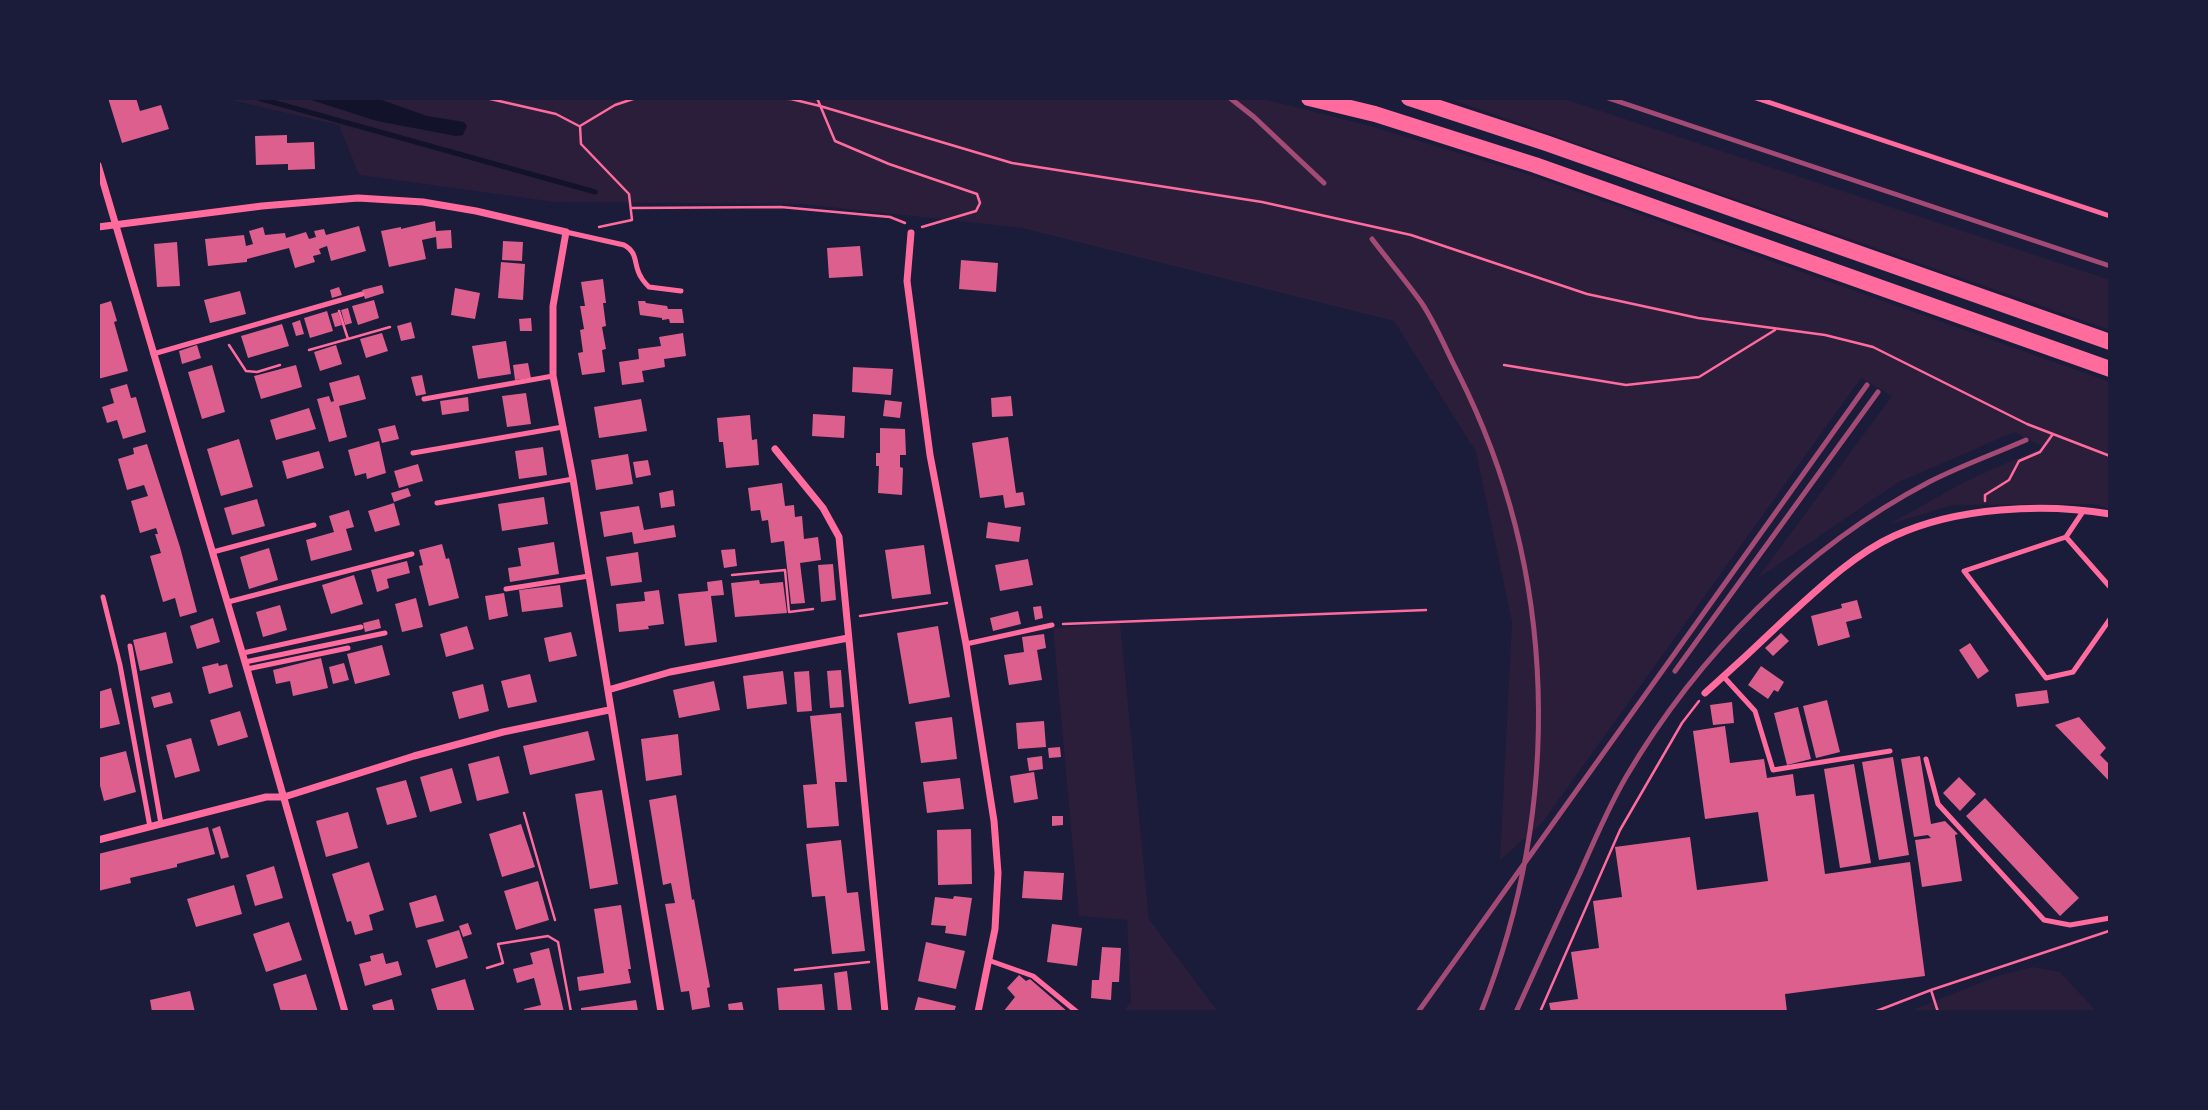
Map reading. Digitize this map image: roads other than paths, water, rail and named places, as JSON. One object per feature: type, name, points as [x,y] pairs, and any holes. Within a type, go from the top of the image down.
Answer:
[{"type":"main road","points":[[1309,98],[1375,114],[1535,165],[2110,369]]},
{"type":"main road","points":[[1409,98],[1546,143],[2110,342]]},
{"type":"street","points":[[98,165],[243,653],[345,1012]]},
{"type":"street","points":[[98,227],[273,205],[358,198],[423,202],[566,232],[553,306],[553,376],[573,479],[609,710],[661,1012]]},
{"type":"street","points":[[911,233],[907,281],[930,455],[966,644],[994,821],[998,873],[995,929],[978,1012]]},
{"type":"street","points":[[775,449],[822,508],[839,537],[885,1012]]},
{"type":"street","points":[[1705,693],[1841,569],[1894,536],[1946,519],[2015,509],[2084,510],[2110,514]]},
{"type":"street","points":[[608,690],[670,672],[848,638]]},
{"type":"street","points":[[98,840],[266,797],[284,797],[414,755],[503,732],[609,710]]},
{"type":"lane","points":[[1756,98],[2110,216]]},
{"type":"lane","points":[[566,232],[624,245],[631,249],[636,257],[639,276],[649,287],[681,291]]},
{"type":"lane","points":[[153,354],[362,294]]},
{"type":"lane","points":[[424,399],[553,376]]},
{"type":"lane","points":[[413,453],[563,427]]},
{"type":"lane","points":[[437,503],[573,479]]},
{"type":"lane","points":[[2084,510],[2066,537],[1964,571],[2046,678],[2073,672],[2110,619]]},
{"type":"lane","points":[[213,552],[314,525]]},
{"type":"lane","points":[[2066,537],[2110,587]]},
{"type":"lane","points":[[228,602],[412,554]]},
{"type":"lane","points":[[506,589],[589,576]]},
{"type":"lane","points":[[103,597],[120,665],[150,827]]},
{"type":"lane","points":[[966,644],[1052,625]]},
{"type":"lane","points":[[243,653],[361,627]]},
{"type":"lane","points":[[246,666],[385,633]]},
{"type":"lane","points":[[130,646],[161,824]]},
{"type":"lane","points":[[246,666],[348,648]]},
{"type":"lane","points":[[1723,676],[1755,711],[1773,770],[1890,751]]},
{"type":"lane","points":[[1926,759],[1938,804],[2044,920],[2070,925],[2110,918]]},
{"type":"lane","points":[[988,960],[1033,976],[1077,1012]]},
{"type":"waterway","points":[[258,98],[595,192]]},
{"type":"railway","points":[[1230,98],[1324,183]]},
{"type":"railway","points":[[1608,98],[2110,266]]},
{"type":"railway","points":[[1372,239],[1431,319],[1491,449],[1516,528],[1531,608],[1538,690],[1536,772],[1526,853],[1508,933],[1481,1012]]},
{"type":"railway","points":[[1418,1012],[1867,385]]},
{"type":"railway","points":[[1675,671],[1878,392]]},
{"type":"railway","points":[[1516,1012],[1619,789],[1654,732],[1720,648],[1796,572],[1838,539],[1929,482],[2026,440]]}]
